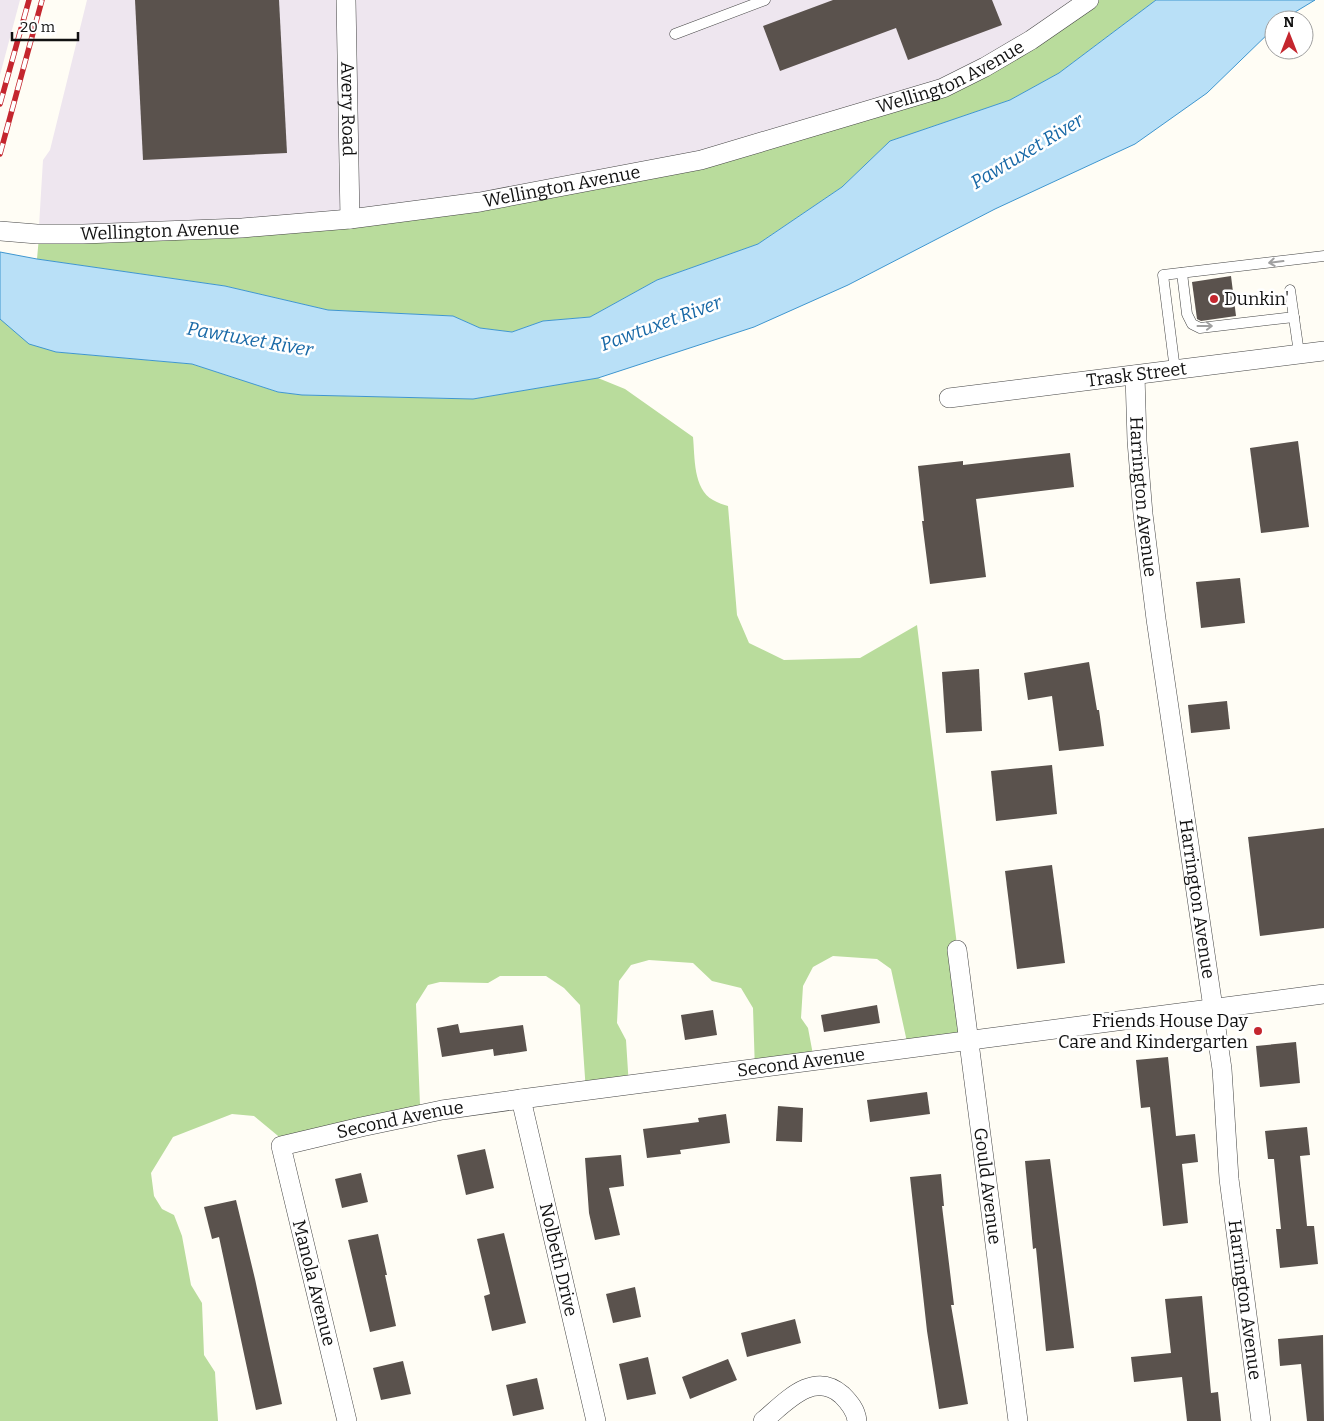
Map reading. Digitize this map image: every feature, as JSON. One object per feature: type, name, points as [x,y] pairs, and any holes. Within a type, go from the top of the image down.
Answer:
[{"type":"street","name":"Avery Road","points":[[346,0],[350,219]]},
{"type":"street","name":"Wellington Avenue","points":[[0,231],[37,234],[113,233],[242,228],[350,219],[480,202],[701,160],[943,88],[985,67],[1030,40],[1089,0]]},
{"type":"street","name":"Trask Street","points":[[949,398],[1324,351]]},
{"type":"street","name":"Harrington Avenue","points":[[1135,375],[1137,442],[1156,619],[1222,1069],[1229,1179],[1261,1421]]},
{"type":"street","name":"Gould Avenue","points":[[957,950],[1018,1421]]},
{"type":"street","name":"Second Avenue","points":[[281,1146],[442,1110],[1324,994]]},
{"type":"street","name":"Nolbeth Drive","points":[[521,1099],[596,1421]]},
{"type":"street","name":"Manola Avenue","points":[[281,1146],[347,1421]]},
{"type":"street","points":[[763,1421],[782,1406],[793,1394],[807,1387],[823,1387],[838,1392],[850,1403],[857,1421]]},
{"type":"lane","points":[[675,34],[765,0]]},
{"type":"lane","points":[[1175,370],[1163,275],[1324,256]]},
{"type":"lane","points":[[1182,273],[1187,314],[1192,324],[1200,328],[1294,317]]},
{"type":"lane","points":[[1290,290],[1299,353]]},
{"type":"shaded area","points":[[0,0],[20,0],[0,75]]},
{"type":"shaded area","points":[[87,0],[1085,0],[950,84],[700,159],[334,218],[39,226],[43,160],[50,150]]},
{"type":"green space","points":[[1085,0],[1156,0],[1059,73],[1010,100],[890,141],[842,187],[758,244],[657,280],[590,317],[543,321],[512,332],[480,328],[453,316],[328,310],[225,286],[37,259],[39,237],[232,227],[597,179],[950,84]]},
{"type":"green space","points":[[0,319],[56,352],[192,364],[278,392],[302,395],[473,399],[598,378],[625,389],[693,437],[698,481],[706,495],[728,506],[737,615],[749,643],[784,660],[860,658],[917,625],[961,977],[974,1040],[909,1051],[891,969],[877,959],[833,956],[813,967],[803,986],[801,1018],[808,1028],[814,1060],[755,1071],[753,1008],[741,988],[712,981],[693,963],[649,960],[631,965],[619,981],[617,1023],[626,1040],[629,1087],[586,1092],[580,1005],[564,988],[546,976],[500,976],[488,983],[440,982],[428,985],[416,1004],[420,1105],[289,1145],[254,1116],[232,1114],[173,1137],[151,1173],[154,1196],[162,1209],[174,1215],[182,1236],[191,1285],[202,1303],[204,1355],[215,1372],[218,1421],[0,1421]]},
{"type":"water","name":"Pawtuxet River","points":[[1156,0],[1315,0],[1298,10],[1264,10],[1264,38],[1207,93],[1135,144],[995,209],[848,285],[754,327],[598,378],[473,399],[302,395],[278,392],[192,364],[56,352],[29,344],[0,319],[0,252],[225,286],[328,310],[453,316],[480,328],[512,332],[543,321],[590,317],[657,280],[758,244],[842,187],[890,141],[1010,100],[1059,73]]},
{"type":"building","points":[[135,0],[279,0],[287,153],[143,160]]},
{"type":"building","points":[[833,0],[992,0],[1002,25],[908,60],[896,28],[780,71],[763,26]]},
{"type":"building","name":"Dunkin'","points":[[1231,276],[1236,316],[1201,321],[1197,319],[1192,282]]},
{"type":"building","points":[[1298,441],[1309,527],[1261,533],[1250,448]]},
{"type":"building","points":[[1070,453],[1074,487],[976,499],[986,577],[930,584],[922,521],[924,521],[918,466],[963,461],[963,465]]},
{"type":"building","points":[[1240,578],[1245,623],[1201,628],[1196,582]]},
{"type":"building","points":[[1089,662],[1104,746],[1059,751],[1052,696],[1028,700],[1024,673]]},
{"type":"building","points":[[979,669],[982,731],[946,733],[942,672]]},
{"type":"building","points":[[1227,701],[1230,729],[1191,733],[1188,705]]},
{"type":"building","points":[[1052,765],[1057,814],[996,821],[991,771]]},
{"type":"building","points":[[1324,828],[1324,928],[1260,936],[1248,837]]},
{"type":"building","points":[[1052,865],[1065,963],[1017,969],[1005,871]]},
{"type":"building","points":[[877,1005],[880,1023],[824,1032],[821,1015]]},
{"type":"building","points":[[713,1010],[717,1035],[685,1040],[681,1015]]},
{"type":"building","points":[[458,1024],[460,1033],[523,1025],[527,1051],[494,1056],[493,1049],[442,1057],[437,1028]]},
{"type":"building","points":[[1296,1042],[1300,1083],[1260,1087],[1256,1046]]},
{"type":"building","points":[[1168,1057],[1176,1136],[1195,1134],[1198,1162],[1182,1164],[1188,1223],[1163,1226],[1150,1107],[1141,1108],[1136,1060]]},
{"type":"building","points":[[927,1092],[930,1114],[870,1122],[867,1100]]},
{"type":"building","points":[[778,1106],[803,1108],[802,1142],[776,1141]]},
{"type":"building","points":[[726,1114],[730,1143],[680,1150],[681,1154],[647,1158],[643,1129],[699,1122],[698,1118]]},
{"type":"building","points":[[1307,1127],[1310,1155],[1300,1156],[1307,1226],[1314,1226],[1318,1264],[1280,1268],[1276,1229],[1281,1229],[1274,1159],[1268,1159],[1265,1131]]},
{"type":"building","points":[[485,1149],[494,1188],[466,1195],[457,1155]]},
{"type":"building","points":[[621,1155],[624,1186],[609,1188],[620,1235],[595,1240],[589,1213],[585,1158]]},
{"type":"building","points":[[1050,1159],[1074,1348],[1046,1351],[1036,1248],[1033,1249],[1025,1161]]},
{"type":"building","points":[[361,1173],[368,1202],[342,1208],[335,1179]]},
{"type":"building","points":[[941,1174],[944,1206],[942,1206],[954,1305],[951,1305],[968,1404],[939,1409],[927,1331],[910,1177]]},
{"type":"building","points":[[236,1200],[282,1404],[256,1410],[219,1237],[212,1239],[204,1207]]},
{"type":"building","points":[[504,1233],[526,1323],[492,1331],[484,1296],[490,1294],[477,1239]]},
{"type":"building","points":[[378,1234],[396,1326],[370,1332],[348,1240]]},
{"type":"building","points":[[635,1287],[641,1317],[613,1323],[606,1294]]},
{"type":"building","points":[[1202,1296],[1211,1393],[1218,1392],[1221,1421],[1187,1421],[1182,1377],[1134,1382],[1131,1357],[1171,1353],[1165,1299]]},
{"type":"building","points":[[795,1319],[801,1343],[747,1357],[741,1333]]},
{"type":"building","points":[[1323,1335],[1324,1421],[1307,1421],[1301,1364],[1280,1366],[1278,1339]]},
{"type":"building","points":[[648,1357],[656,1394],[627,1400],[619,1364]]},
{"type":"building","points":[[728,1359],[737,1380],[690,1399],[682,1377]]},
{"type":"building","points":[[403,1361],[411,1394],[381,1400],[373,1368]]},
{"type":"building","points":[[537,1378],[544,1409],[513,1416],[506,1385]]},
{"type":"railway","points":[[0,104],[29,0]]},
{"type":"railway","points":[[0,154],[42,0]]},
{"type":"place","name":"Dunkin'","points":[[1214,299]]},
{"type":"place","name":"Friends House Day Care and Kindergarten","points":[[1258,1031]]}]
